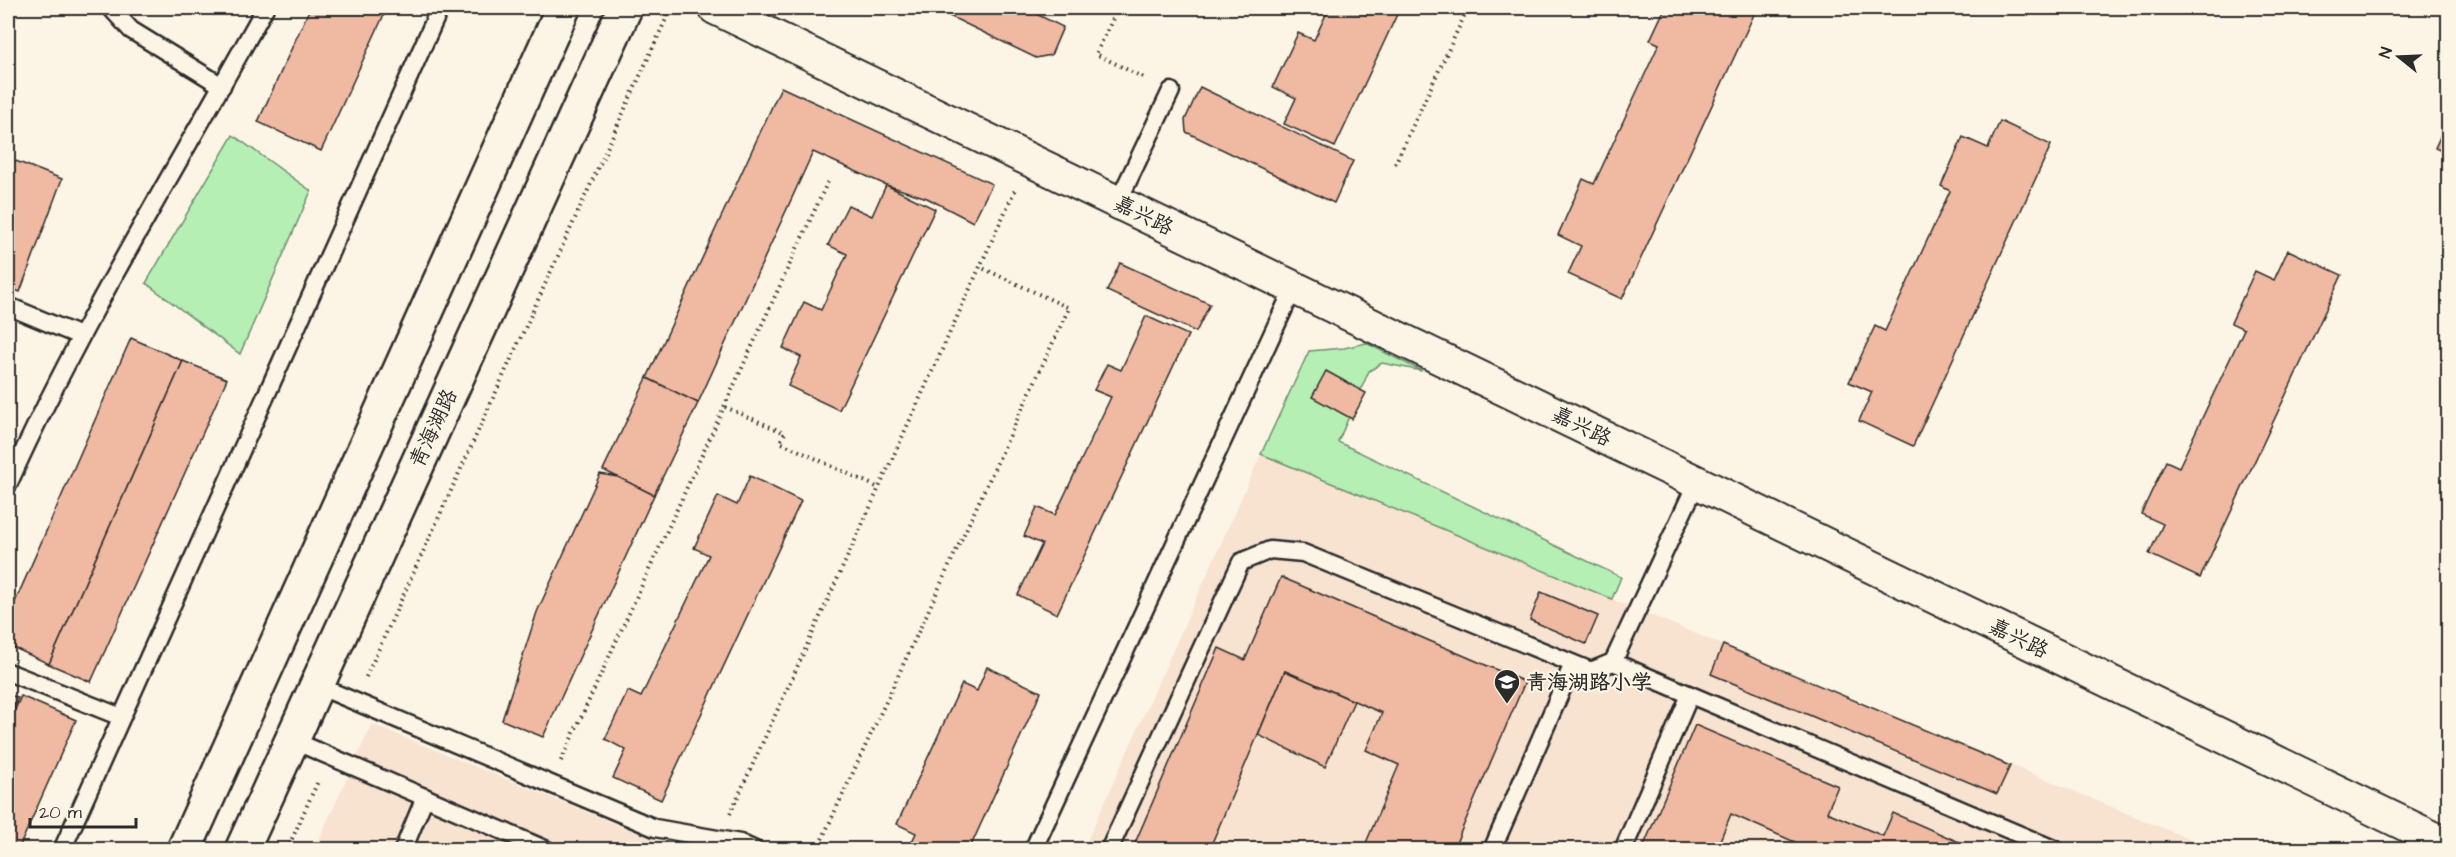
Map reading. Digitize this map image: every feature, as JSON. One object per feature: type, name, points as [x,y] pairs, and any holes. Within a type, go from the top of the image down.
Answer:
[{"type":"main road","points":[[184,849],[563,8]]},
{"type":"main road","name":"青海湖路","points":[[242,849],[625,8]]},
{"type":"street","name":"嘉兴路","points":[[715,8],[2448,845]]},
{"type":"lane","points":[[111,8],[131,30],[222,86]]},
{"type":"lane","points":[[8,485],[43,406],[80,336],[265,8]]},
{"type":"lane","points":[[62,849],[440,8]]},
{"type":"lane","points":[[1118,202],[1171,92]]},
{"type":"lane","points":[[1033,849],[1294,287]]},
{"type":"lane","points":[[8,306],[80,336]]},
{"type":"lane","points":[[1109,849],[1241,562],[1270,550],[1303,553],[1591,671],[1613,662],[1697,482]]},
{"type":"lane","points":[[1613,662],[2056,849]]},
{"type":"lane","points":[[1492,849],[1573,663]]},
{"type":"lane","points":[[8,672],[122,717]]},
{"type":"lane","points":[[316,685],[655,828],[740,843],[755,849]]},
{"type":"lane","points":[[1623,849],[1690,694]]},
{"type":"lane","points":[[292,740],[547,849]]},
{"type":"lane","points":[[403,849],[425,797]]},
{"type":"path","points":[[354,702],[671,8]]},
{"type":"path","points":[[1118,8],[1096,54],[1171,92]]},
{"type":"path","points":[[1395,164],[1468,8]]},
{"type":"path","points":[[719,839],[1029,159]]},
{"type":"path","points":[[550,784],[829,179]]},
{"type":"path","points":[[817,849],[1069,308],[980,267]]},
{"type":"path","points":[[724,407],[785,433],[780,442],[879,488]]},
{"type":"path","points":[[287,849],[330,756]]},
{"type":"shaded area","name":"青海湖路小学","points":[[1261,454],[1723,645],[2213,849],[1083,850]]},
{"type":"shaded area","points":[[372,724],[677,849],[314,850]]},
{"type":"green space","points":[[233,135],[311,191],[240,354],[146,283]]},
{"type":"green space","points":[[1366,343],[1422,371],[1382,363],[1369,371],[1338,442],[1621,577],[1612,599],[1261,454],[1309,351],[1344,348]]},
{"type":"building","points":[[310,8],[387,8],[321,151],[258,122]]},
{"type":"building","points":[[933,8],[1024,8],[1063,27],[1051,55],[1036,58]]},
{"type":"building","points":[[1329,8],[1400,8],[1335,147],[1284,124],[1296,98],[1273,87],[1298,33],[1314,40]]},
{"type":"building","points":[[1665,8],[1757,8],[1622,299],[1568,274],[1581,246],[1558,235],[1583,179],[1594,184],[1659,44],[1650,40]]},
{"type":"building","points":[[781,87],[992,184],[973,222],[927,198],[886,185],[813,152],[698,403],[647,378]]},
{"type":"building","points":[[1200,87],[1353,161],[1334,203],[1186,132],[1185,120]]},
{"type":"building","points":[[2448,119],[2448,154],[2435,148]]},
{"type":"building","points":[[2000,121],[2051,145],[1913,446],[1859,421],[1872,392],[1849,382],[1875,326],[1885,331],[1950,191],[1941,186],[1963,137],[1988,148]]},
{"type":"building","points":[[8,158],[62,179],[20,292],[8,287]]},
{"type":"building","points":[[886,185],[935,209],[839,410],[788,386],[801,357],[783,348],[804,302],[821,310],[847,254],[828,245],[848,205],[872,216]]},
{"type":"building","points":[[2288,250],[2342,275],[2200,578],[2149,554],[2163,524],[2141,514],[2166,461],[2179,467],[2244,329],[2231,323],[2255,271],[2274,280]]},
{"type":"building","points":[[1120,263],[1210,304],[1196,332],[1107,291]]},
{"type":"building","points":[[1146,316],[1188,335],[1057,614],[1018,595],[1042,544],[1024,536],[1037,507],[1055,515],[1111,397],[1094,390],[1107,364],[1121,370]]},
{"type":"building","points":[[131,338],[183,361],[49,664],[8,645],[8,618]]},
{"type":"building","points":[[183,361],[227,379],[91,682],[49,664]]},
{"type":"building","points":[[1326,371],[1366,393],[1352,419],[1312,397]]},
{"type":"building","points":[[647,378],[698,403],[654,495],[603,470]]},
{"type":"building","points":[[600,474],[618,477],[654,495],[543,737],[502,720],[537,612]]},
{"type":"building","points":[[750,476],[801,501],[661,800],[613,778],[626,750],[605,739],[628,691],[641,697],[709,555],[694,548],[718,496],[737,505]]},
{"type":"building","points":[[1281,577],[1525,682],[1453,850],[1363,850],[1399,765],[1366,750],[1382,713],[1285,671],[1209,850],[1132,850],[1219,648],[1245,660]]},
{"type":"building","points":[[1541,592],[1598,616],[1586,644],[1530,620]]},
{"type":"building","points":[[1723,645],[2010,766],[1997,794],[1711,674]]},
{"type":"building","points":[[987,667],[1041,692],[969,850],[908,850],[916,833],[897,824],[962,684],[977,691]]},
{"type":"building","points":[[1285,671],[1354,701],[1325,767],[1258,735]]},
{"type":"building","points":[[8,694],[18,698],[8,722]]},
{"type":"building","points":[[21,696],[76,720],[18,850],[8,850],[8,726]]},
{"type":"building","points":[[1695,725],[1838,786],[1827,812],[1883,836],[1893,813],[1977,850],[1813,850],[1731,814],[1716,850],[1642,850]]},
{"type":"place","name":"青海湖路小学","points":[[1507,705]]}]
